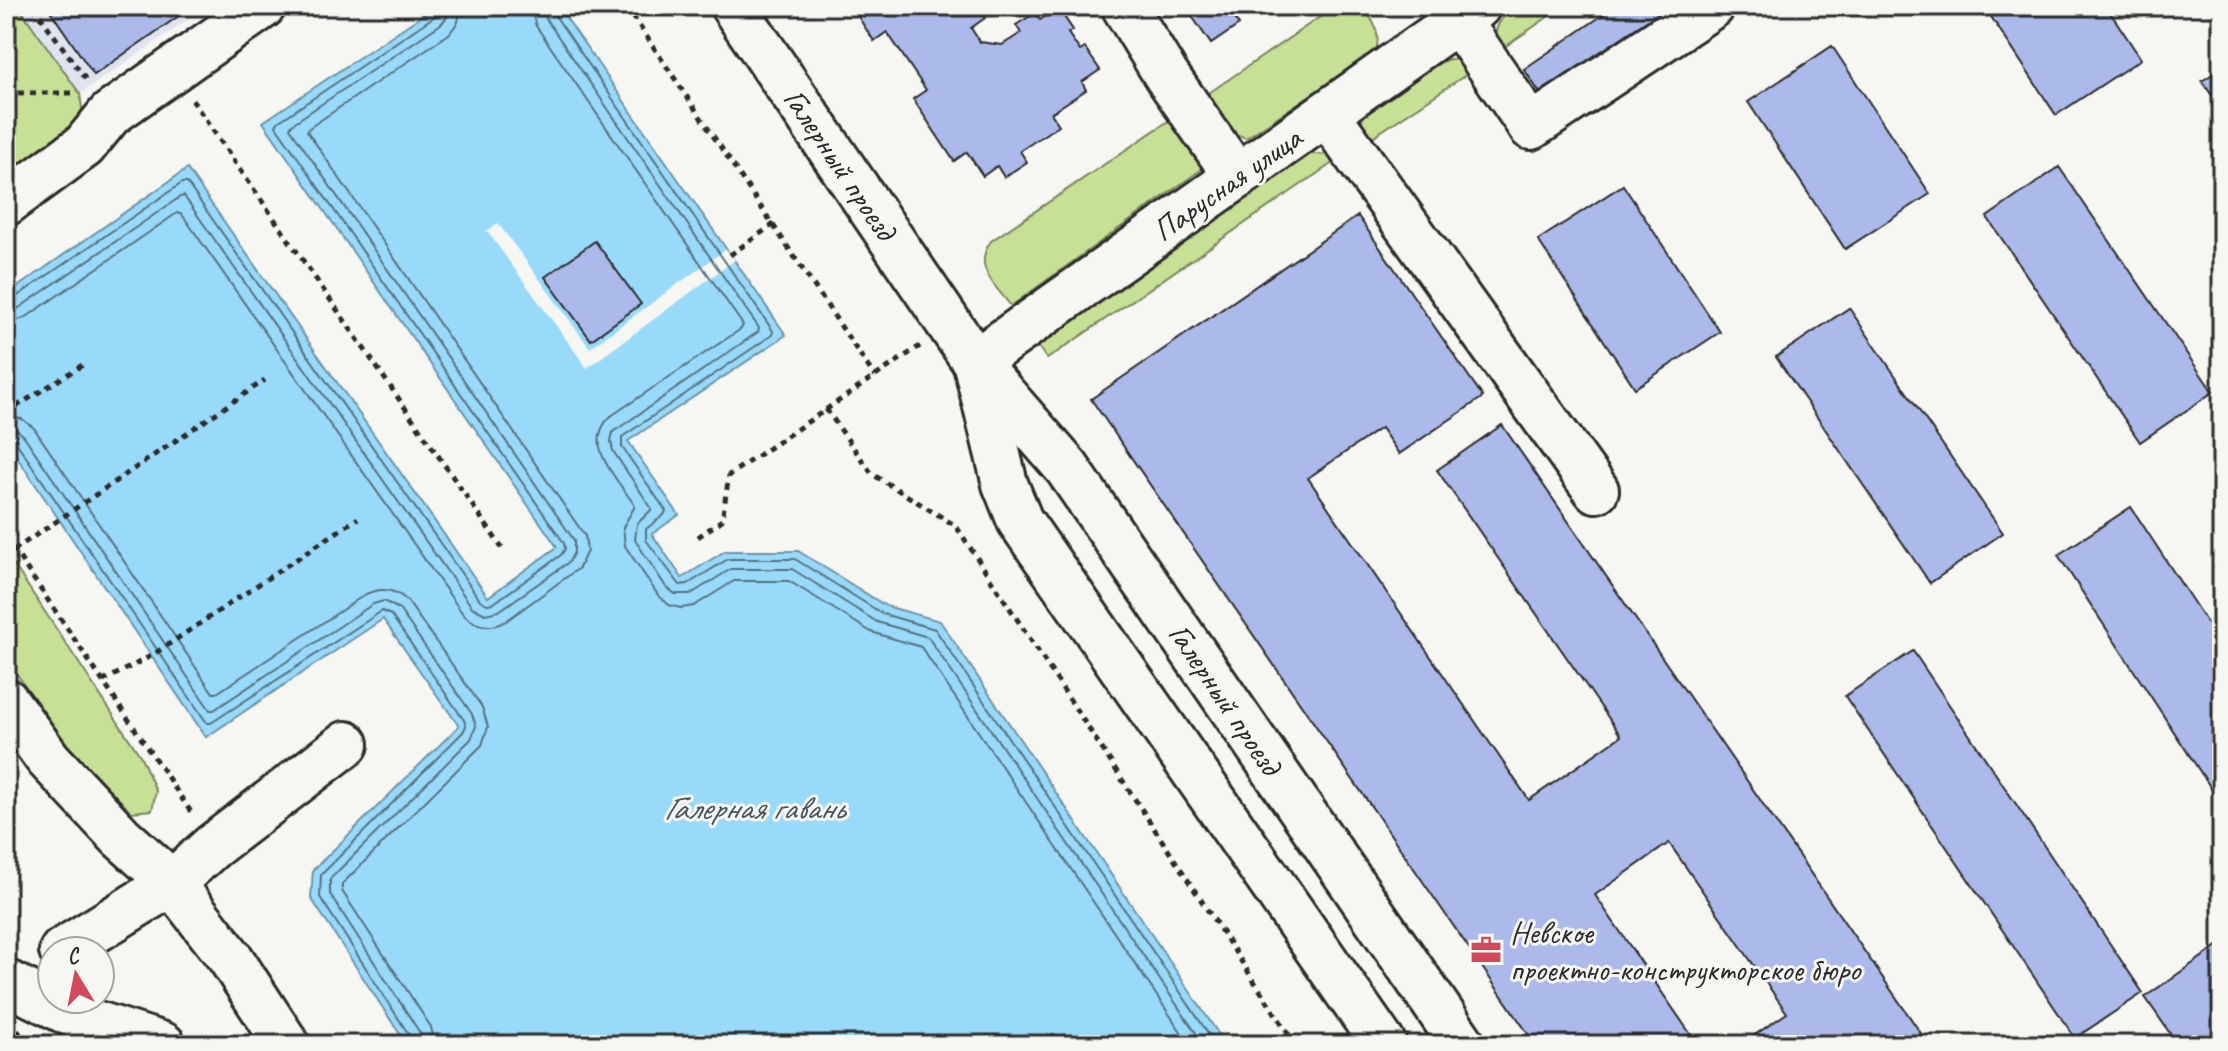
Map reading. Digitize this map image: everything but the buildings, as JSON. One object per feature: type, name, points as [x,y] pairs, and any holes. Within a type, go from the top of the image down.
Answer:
[{"type":"street","points":[[6,203],[84,146],[103,104],[169,71],[263,6]]},
{"type":"street","name":"Галерный проезд","points":[[733,6],[975,362],[1067,468],[1463,1045]]},
{"type":"street","points":[[1124,6],[1166,75],[1237,177]]},
{"type":"street","points":[[1468,13],[1531,127],[1712,6]]},
{"type":"street","name":"Парусная улица","points":[[975,362],[1468,13]]},
{"type":"street","points":[[1327,114],[1508,401],[1596,490]]},
{"type":"street","name":"Галерный проезд","points":[[975,362],[1005,484],[1020,521],[1384,1045]]},
{"type":"street","points":[[6,701],[48,759],[121,837],[172,883],[231,959],[287,1045]]},
{"type":"street","points":[[88,935],[172,883],[213,846],[346,744]]},
{"type":"street","points":[[8,985],[36,967]]},
{"type":"street","points":[[8,985],[82,1019],[163,1045]]},
{"type":"path","points":[[33,6],[103,104]]},
{"type":"path","points":[[626,6],[875,377]]},
{"type":"path","points":[[169,71],[502,548]]},
{"type":"path","points":[[6,93],[103,104]]},
{"type":"path","points":[[730,255],[774,224]]},
{"type":"path","points":[[698,537],[722,520],[729,475],[924,343]]},
{"type":"path","points":[[6,413],[84,364]]},
{"type":"path","points":[[14,550],[265,380]]},
{"type":"path","points":[[826,409],[872,474],[956,526],[1296,1045]]},
{"type":"path","points":[[103,681],[151,656],[358,518]]},
{"type":"path","points":[[6,538],[213,846]]},
{"type":"shaded area","points":[[18,6],[208,6],[80,94]]},
{"type":"green space","points":[[6,6],[18,6],[80,94],[82,108],[79,123],[6,181]]},
{"type":"green space","points":[[1336,6],[1363,6],[1376,27],[1376,51],[1246,138],[1222,129],[1200,99]]},
{"type":"green space","points":[[1515,6],[1562,7],[1496,53],[1498,26]]},
{"type":"green space","points":[[1449,59],[1463,60],[1476,68],[1362,144],[1361,124],[1368,111],[1403,85]]},
{"type":"green space","points":[[1176,116],[1197,146],[1202,169],[1011,306],[985,267],[986,250],[991,241]]},
{"type":"green space","points":[[1309,154],[1329,155],[1337,160],[1047,359],[1037,345]]},
{"type":"green space","points":[[6,553],[141,757],[156,791],[152,810],[131,812],[70,748],[6,659]]},
{"type":"water","name":"Галерная гавань","points":[[436,6],[558,6],[786,335],[628,441],[679,515],[652,534],[682,578],[725,551],[798,551],[886,606],[940,621],[1226,1045],[407,1045],[311,898],[313,870],[459,726],[383,619],[206,737],[6,441],[6,295],[187,169],[488,597],[557,547],[263,122]]},
{"type":"pier","points":[[498,223],[590,348],[726,249],[735,260],[587,368],[487,231]]},
{"type":"place","name":"Невское проектно-конструкторское бюро","points":[[1486,950]]}]
